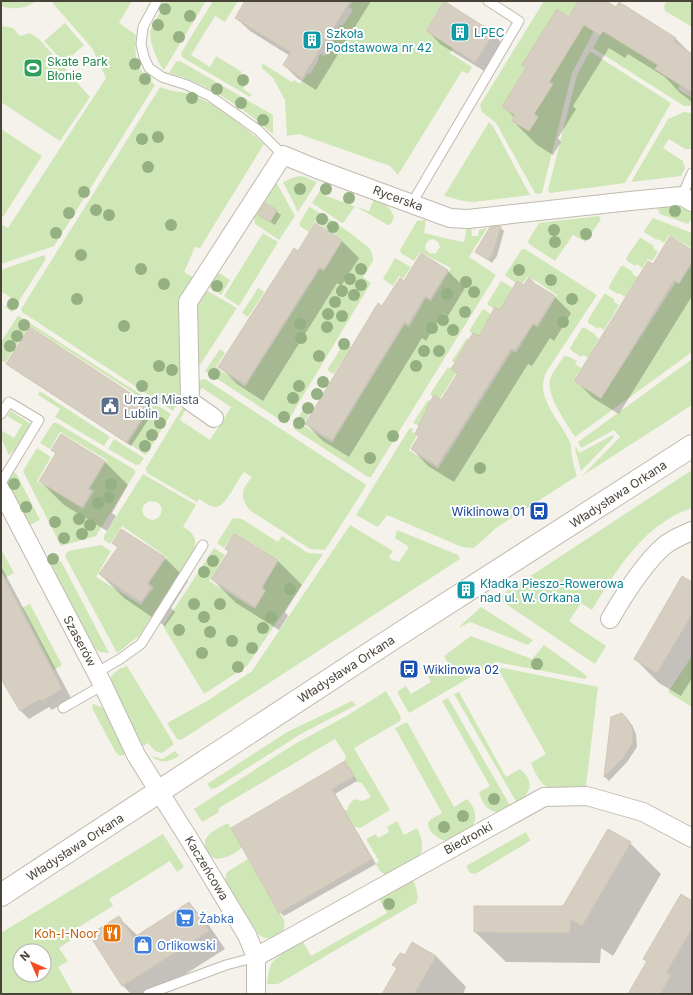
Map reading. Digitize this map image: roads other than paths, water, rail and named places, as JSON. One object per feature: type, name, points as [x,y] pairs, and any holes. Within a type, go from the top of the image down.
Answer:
[{"type":"street","name":"Rycerska","points":[[282,154],[317,169],[450,218],[468,219],[622,202],[687,199]]},
{"type":"street","points":[[214,418],[190,401],[188,302],[282,154]]},
{"type":"street","name":"Władysława Orkana","points":[[1,895],[398,635],[692,446]]},
{"type":"street","name":"Szaserów","points":[[1,490],[100,679],[136,755],[159,791]]},
{"type":"street","points":[[610,619],[620,601],[656,554],[666,545],[692,531]]},
{"type":"street","name":"Kaczeńcowa","points":[[159,791],[247,935],[256,958],[256,994]]},
{"type":"street","name":"Biedronki","points":[[256,958],[544,796],[588,796],[643,812],[692,838]]},
{"type":"lane","points":[[157,1],[143,27],[141,44],[144,57],[149,68],[162,77],[187,85],[210,96],[258,130],[282,154]]},
{"type":"lane","points":[[412,203],[519,21],[488,1]]},
{"type":"lane","points":[[687,199],[692,173]]},
{"type":"lane","points":[[1,414],[9,402],[40,420],[1,483]]},
{"type":"lane","points":[[63,708],[100,679],[120,659],[141,644],[203,545]]},
{"type":"lane","points":[[148,994],[226,965],[256,958]]},
{"type":"place","name":"LPEC","points":[[460,32]]},
{"type":"place","name":"Szkoła Podstawowa nr 42","points":[[312,40]]},
{"type":"place","name":"Skate Park Błonie","points":[[33,68]]},
{"type":"place","name":"Urząd Miasta Lublin","points":[[110,406]]},
{"type":"place","name":"Wiklinowa 01","points":[[539,511]]},
{"type":"place","name":"Kładka Pieszo-Rowerowa nad ul. W. Orkana","points":[[466,590]]},
{"type":"place","name":"Wiklinowa 02","points":[[409,669]]},
{"type":"place","name":"Żabka","points":[[185,918]]},
{"type":"place","name":"Koh-I-Noor","points":[[112,933]]},
{"type":"place","name":"Orlikowski","points":[[143,945]]}]
